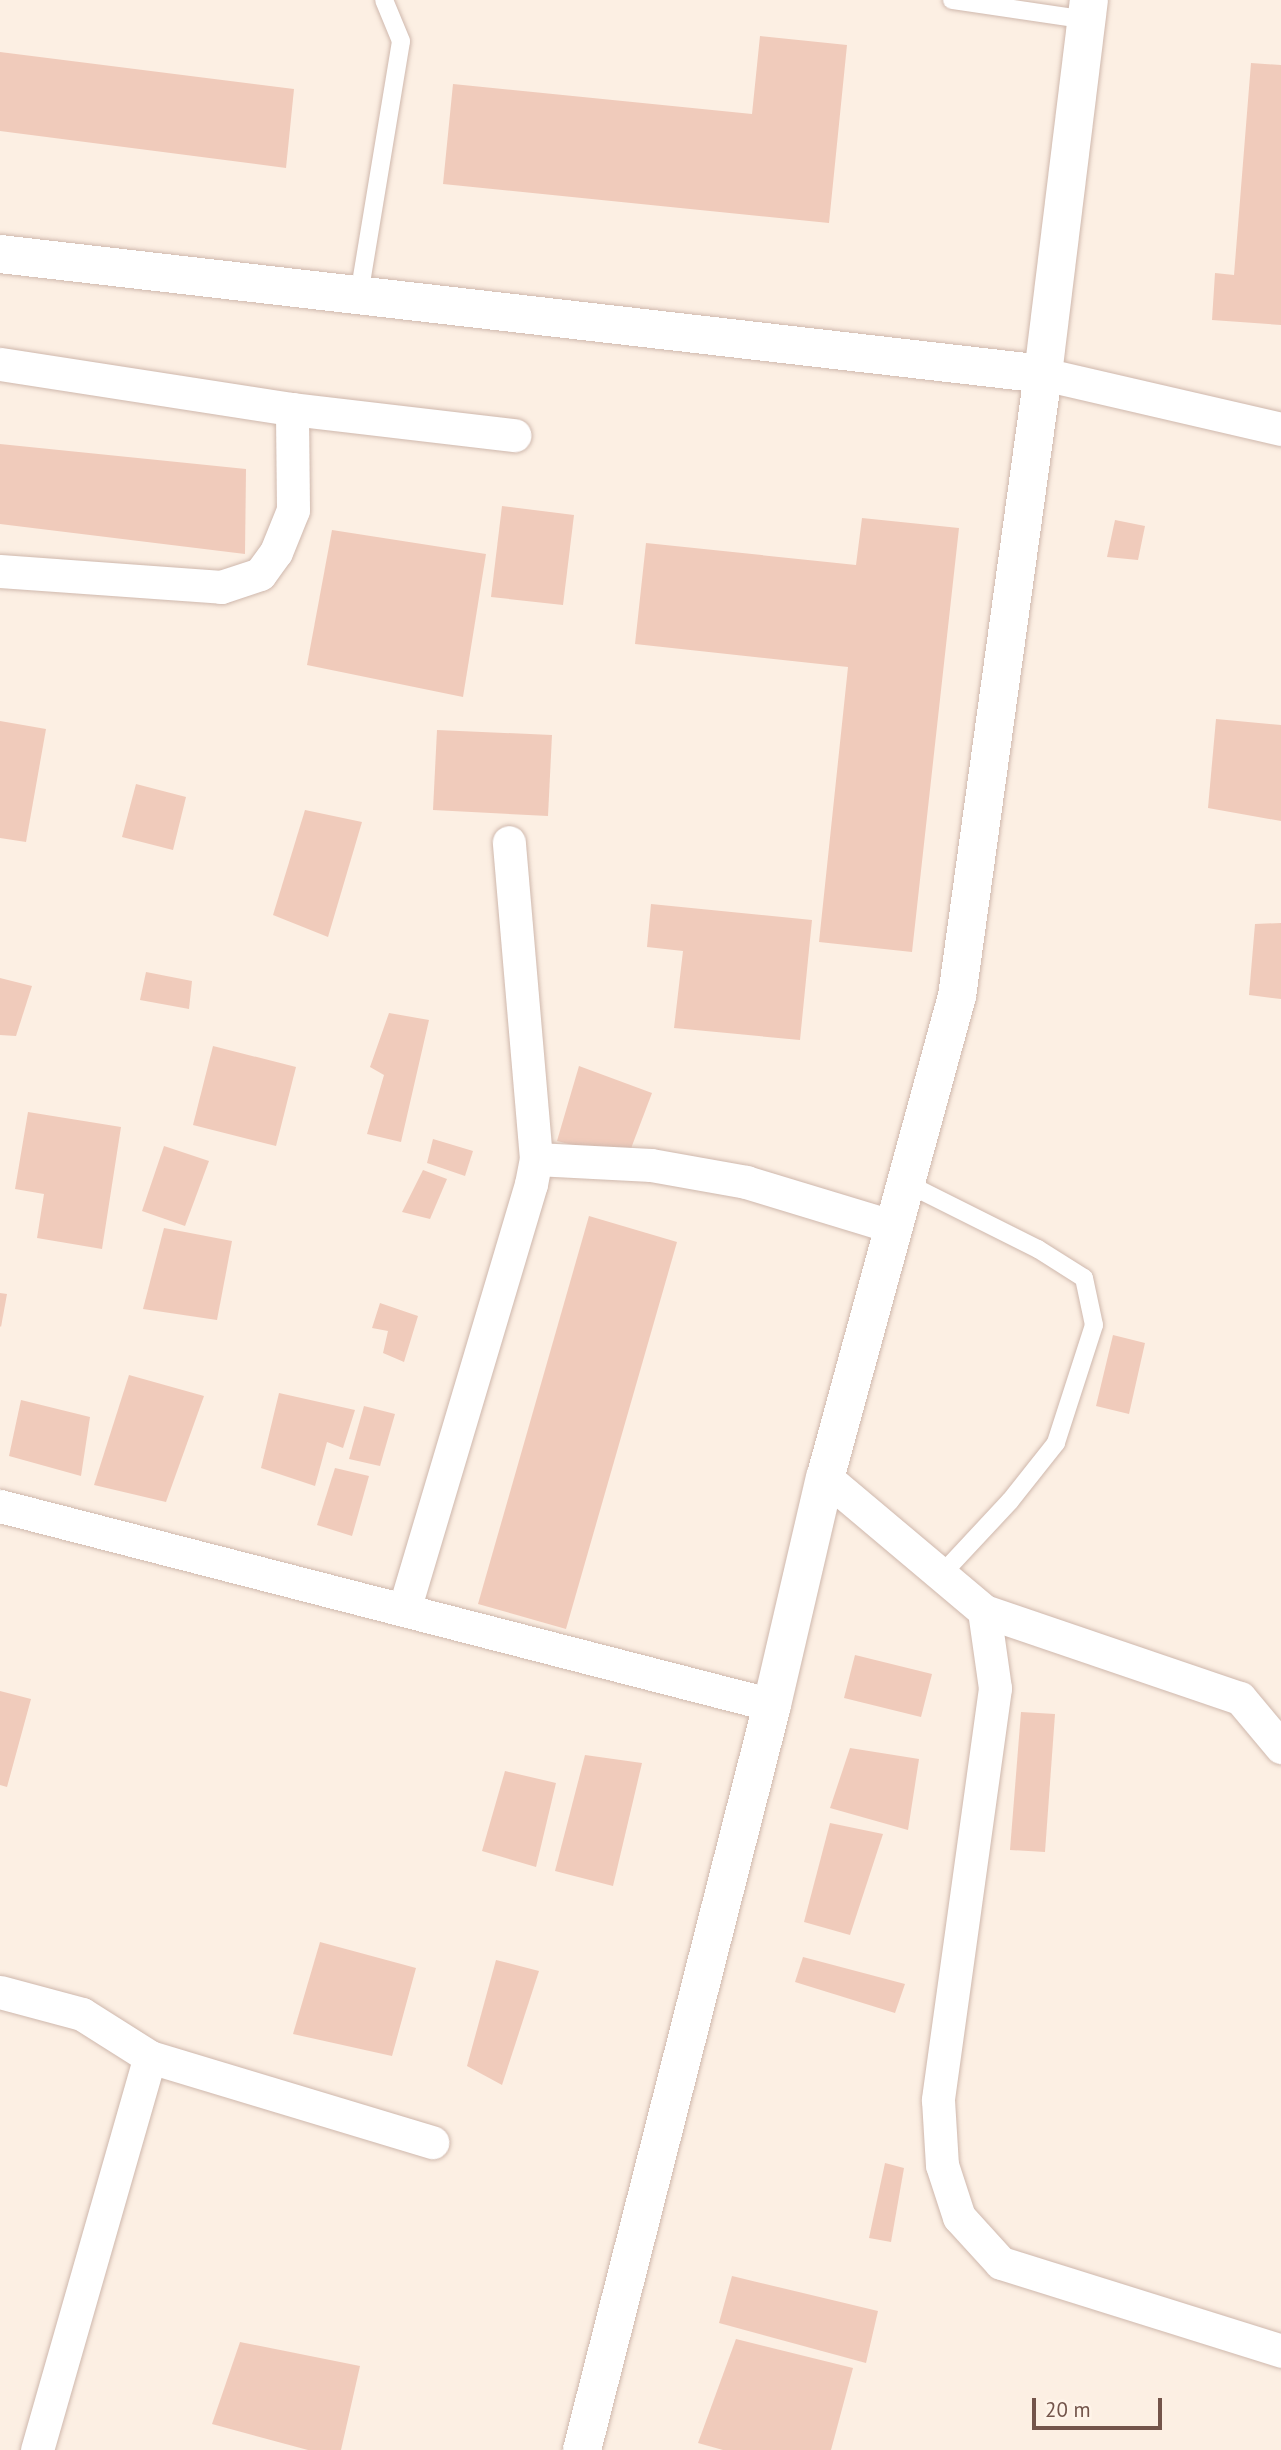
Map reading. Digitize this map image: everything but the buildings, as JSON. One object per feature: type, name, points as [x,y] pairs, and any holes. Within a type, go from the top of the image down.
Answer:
[{"type":"main road","points":[[582,2450],[772,1705],[825,1477],[957,996],[1043,373],[1088,10]]},
{"type":"main road","points":[[0,254],[1043,373]]},
{"type":"street","points":[[0,364],[292,409],[514,435]]},
{"type":"street","points":[[1043,373],[1281,429]]},
{"type":"street","points":[[0,571],[221,587],[260,574],[276,552],[293,510],[292,409]]},
{"type":"street","points":[[404,1610],[531,1184],[536,1159],[509,842]]},
{"type":"street","points":[[536,1159],[651,1165],[746,1182],[894,1227]]},
{"type":"street","points":[[825,1477],[984,1611],[1240,1698],[1281,1747]]},
{"type":"street","points":[[0,1506],[772,1705]]},
{"type":"street","points":[[984,1611],[995,1688],[938,2100],[942,2165],[958,2217],[1001,2263],[1281,2351]]},
{"type":"street","points":[[0,1992],[82,2014],[150,2057],[432,2142]]},
{"type":"street","points":[[37,2450],[150,2057]]},
{"type":"lane","points":[[359,295],[401,41],[384,0]]},
{"type":"lane","points":[[952,0],[1088,10]]},
{"type":"lane","points":[[906,1183],[1038,1249],[1084,1279],[1094,1325],[1056,1443],[1010,1501],[941,1575]]}]
